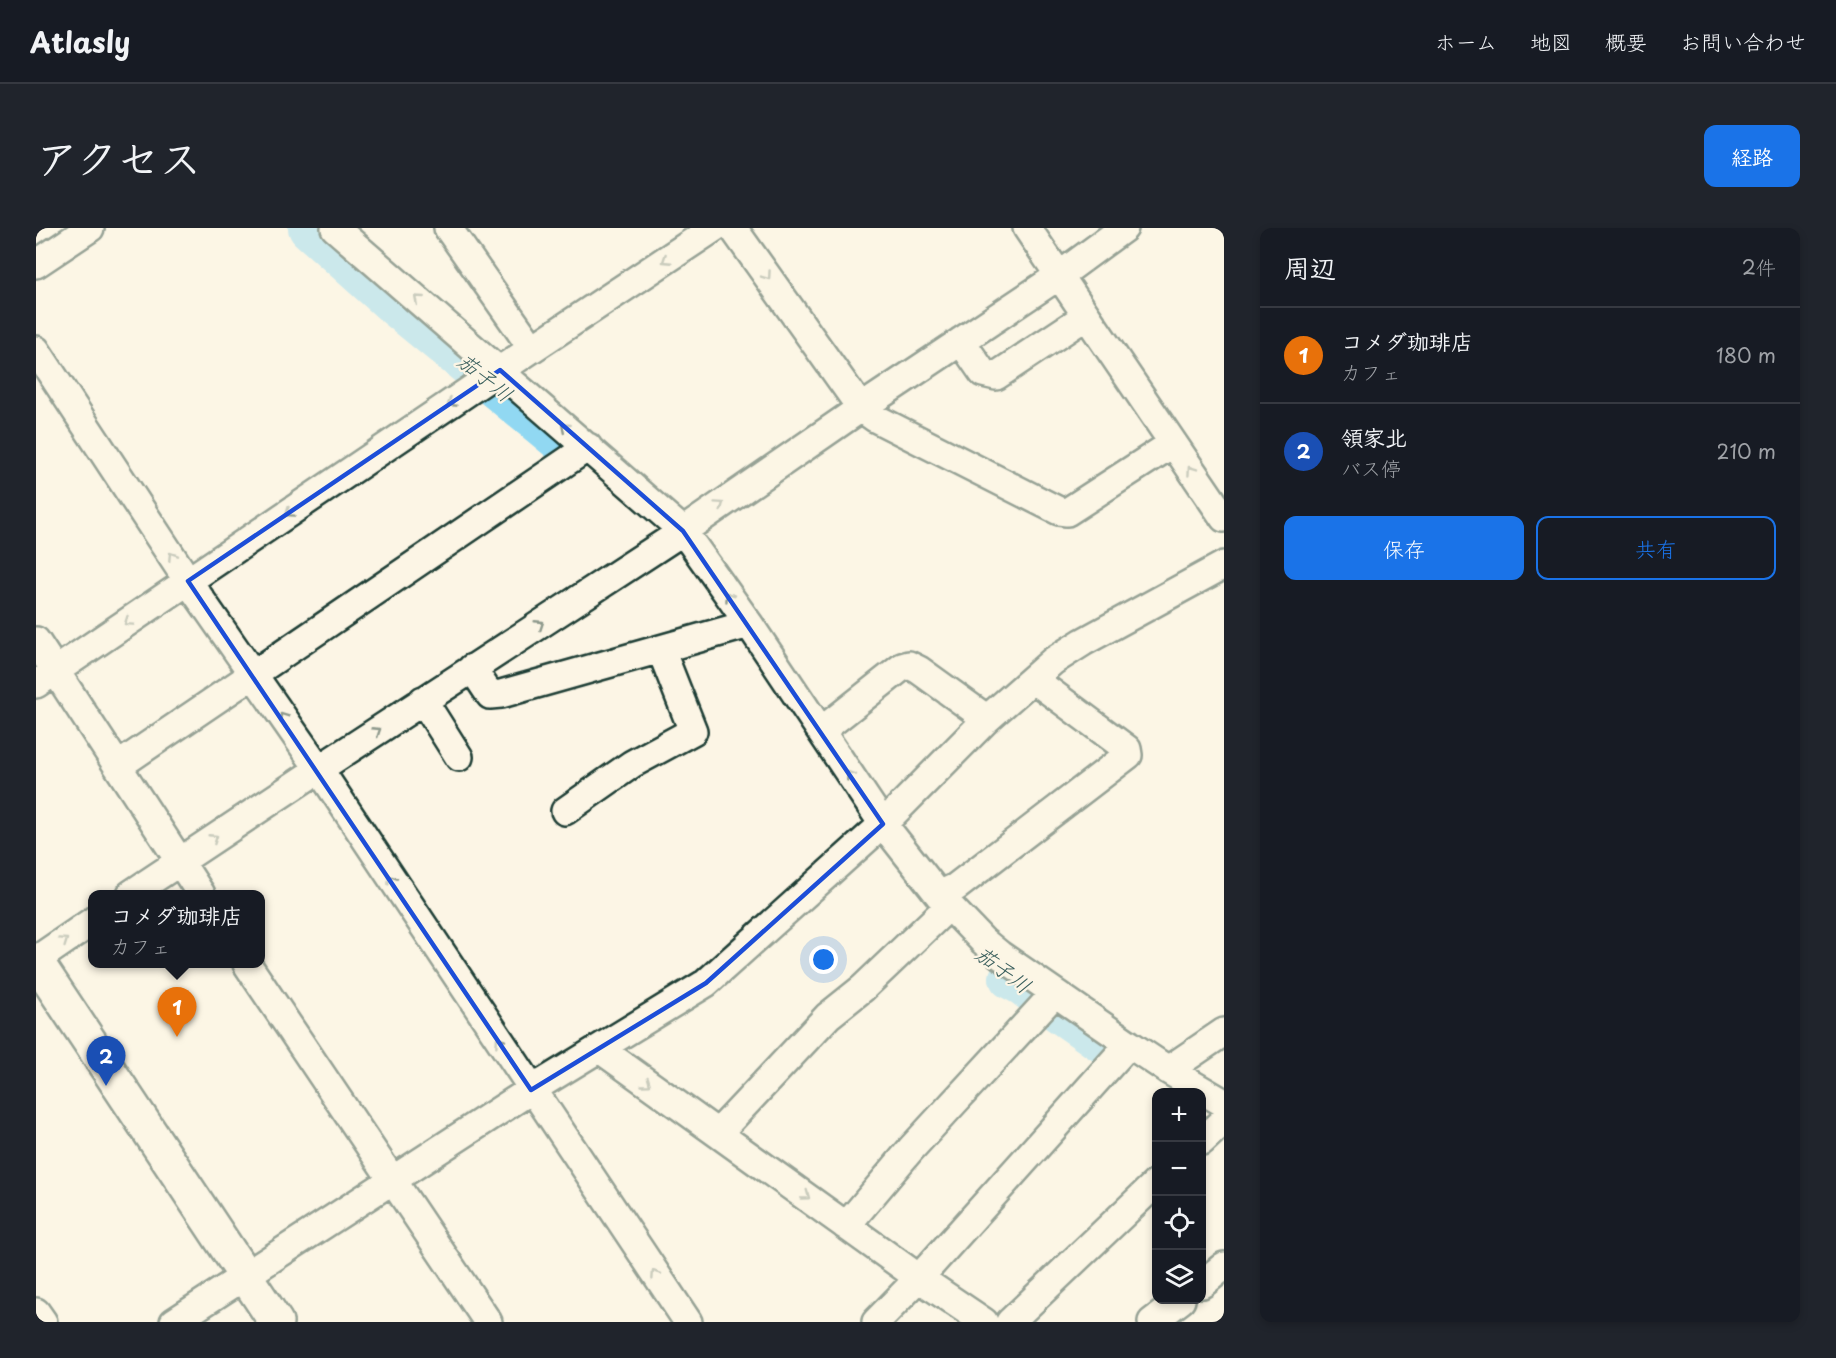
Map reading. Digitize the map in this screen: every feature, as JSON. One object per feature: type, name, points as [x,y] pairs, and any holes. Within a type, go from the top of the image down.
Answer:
[{"type":"street","points":[[36,264],[90,228]]},
{"type":"street","points":[[335,228],[683,531],[821,731],[878,828],[942,907],[1049,999],[1123,1050],[1168,1070],[1223,1115],[1206,1136]]},
{"type":"street","points":[[448,228],[532,348]]},
{"type":"street","points":[[46,678],[532,348],[714,228]]},
{"type":"street","points":[[734,228],[861,408],[875,418],[1059,511],[1067,512],[1172,444]]},
{"type":"street","points":[[1028,228],[1224,518]]},
{"type":"street","points":[[137,890],[683,531],[1060,275],[1125,228]]},
{"type":"street","points":[[961,341],[983,373],[996,376],[1086,316]]},
{"type":"street","points":[[36,350],[188,581],[319,769],[531,1090],[688,1322]]},
{"type":"street","points":[[118,766],[254,676],[588,447]]},
{"type":"street","points":[[174,1322],[531,1090],[713,978],[878,828],[987,719],[1053,661],[1083,642],[1224,566]]},
{"type":"street","points":[[472,668],[490,695],[501,694],[749,624]]},
{"type":"street","points":[[36,641],[46,678],[118,766],[198,890]]},
{"type":"street","points":[[565,811],[632,764],[693,731],[661,650]]},
{"type":"street","points":[[821,731],[902,667],[909,665],[987,719]]},
{"type":"street","points":[[718,1133],[828,1016],[862,988],[942,907],[956,887],[1128,755],[1127,749],[1033,679]]},
{"type":"street","points":[[423,700],[459,757]]},
{"type":"street","points":[[88,925],[36,961],[276,1322]]},
{"type":"street","points":[[250,968],[488,1322]]},
{"type":"street","points":[[846,1226],[910,1149],[1049,999]]},
{"type":"street","points":[[1168,1070],[1224,1032]]},
{"type":"street","points":[[600,1049],[919,1278],[984,1322]]},
{"type":"street","points":[[876,1322],[919,1278],[1123,1050]]},
{"type":"street","points":[[1010,1322],[1152,1187]]},
{"type":"street","points":[[1206,1281],[1224,1266]]},
{"type":"street","points":[[1152,1322],[1175,1304]]},
{"type":"street","points":[[36,1312],[43,1322]]},
{"type":"highlighted area","points":[[500,370],[683,531],[883,824],[706,983],[531,1090],[188,581]]},
{"type":"waterway","name":"茄子川","points":[[309,228],[396,306],[558,439]]},
{"type":"waterway","name":"茄子川","points":[[1010,978],[1114,1050]]},
{"type":"place","name":"コメダ珈琲店","points":[[177,1037]]},
{"type":"place","name":"領家北","points":[[106,1086]]}]
